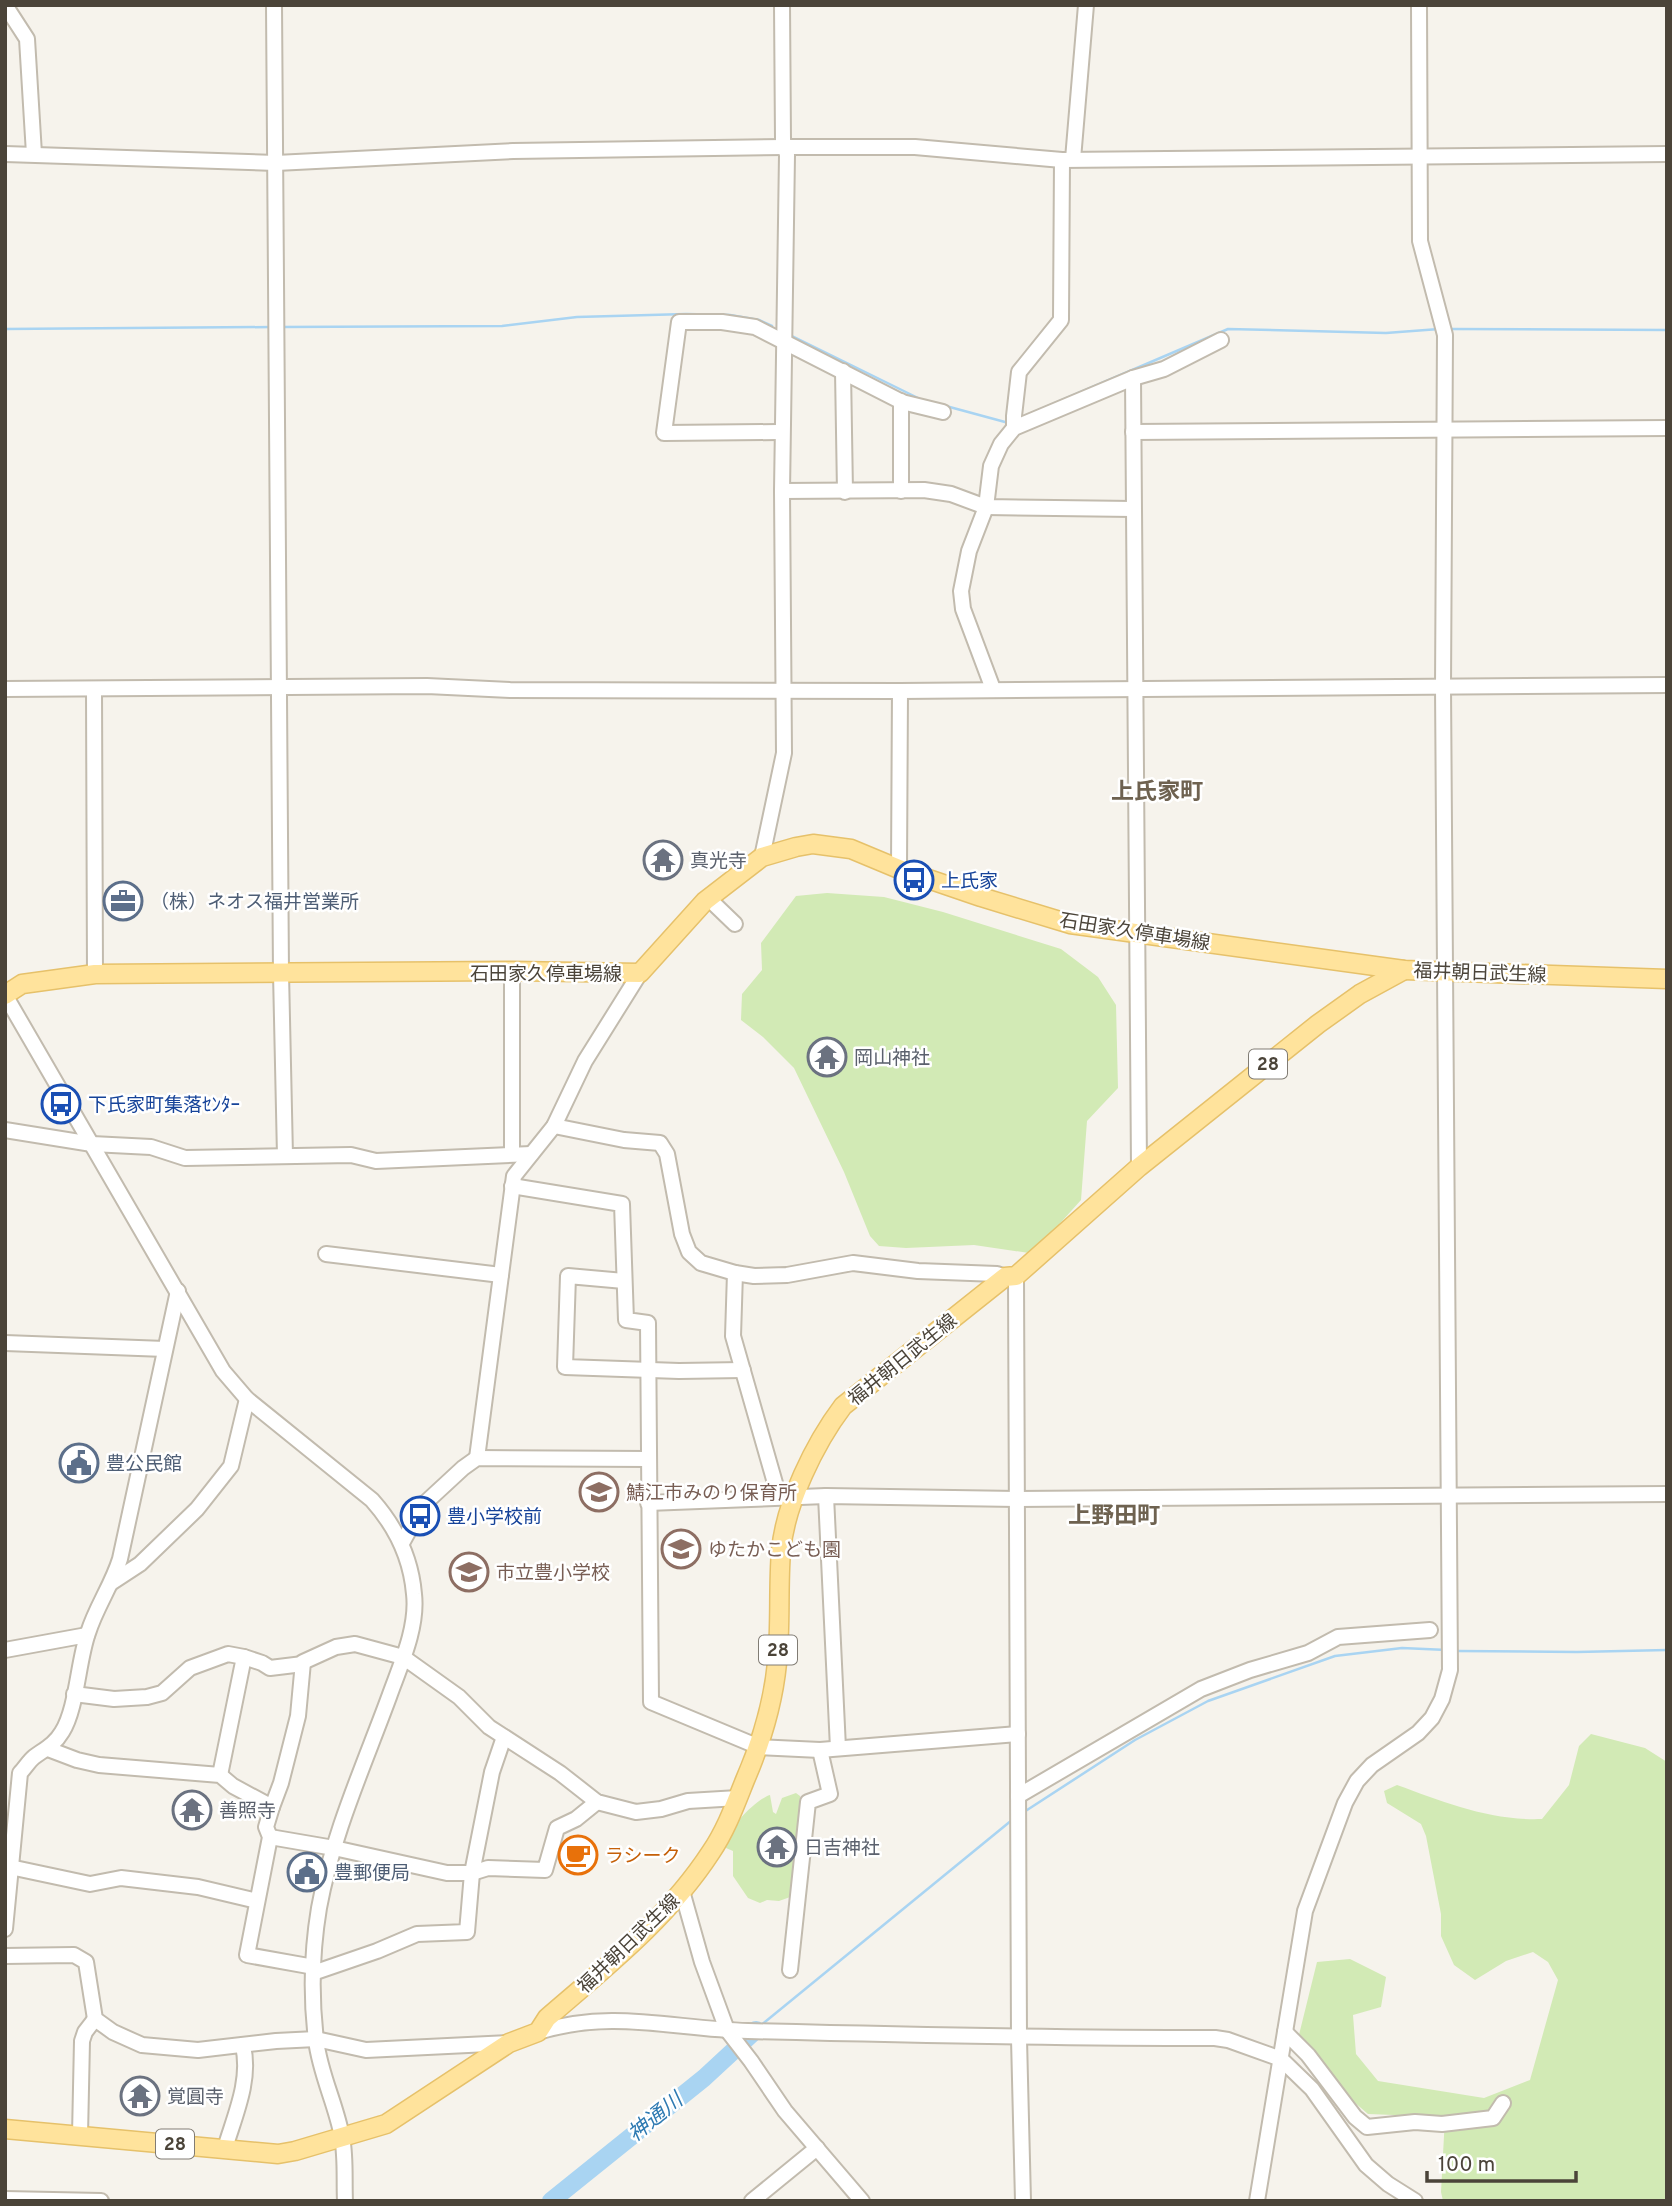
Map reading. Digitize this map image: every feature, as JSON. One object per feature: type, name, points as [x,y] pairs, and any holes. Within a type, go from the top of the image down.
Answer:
[{"type":"main road","name":"石田家久停車場線","points":[[5,995],[22,984],[95,974],[512,971],[640,973],[708,898],[762,857],[813,844],[851,849],[899,869],[1069,923],[1404,970]]},
{"type":"main road","name":"福井朝日武生線","points":[[5,2129],[278,2154],[386,2124],[509,2043],[538,2032],[547,2018],[652,1925],[712,1852],[729,1822],[759,1746],[770,1704],[777,1663],[781,1548],[787,1497],[828,1426],[843,1406],[1011,1276],[1139,1167],[1318,1024],[1360,994],[1404,970],[1667,979]]},
{"type":"street","points":[[5,5],[27,39],[34,154]]},
{"type":"street","points":[[274,5],[281,973],[285,1156]]},
{"type":"street","points":[[762,857],[784,753],[782,491],[787,155],[782,5]]},
{"type":"street","points":[[993,689],[963,609],[961,591],[969,551],[986,507],[991,466],[1014,423],[1019,372],[1061,320],[1067,159],[1086,5]]},
{"type":"street","points":[[1256,2201],[1305,1911],[1345,1803],[1357,1781],[1372,1765],[1418,1733],[1432,1718],[1442,1699],[1450,1670],[1444,970],[1444,330],[1420,241],[1419,5]]},
{"type":"street","points":[[5,154],[276,163],[513,151],[785,147],[915,147],[1067,159],[1667,154]]},
{"type":"street","points":[[778,432],[664,433],[679,322],[722,322],[755,327],[901,401],[943,412]]},
{"type":"street","points":[[1014,423],[1164,369],[1221,340]]},
{"type":"street","points":[[843,371],[845,492]]},
{"type":"street","points":[[1133,378],[1139,1167]]},
{"type":"street","points":[[901,401],[901,491]]},
{"type":"street","points":[[1133,432],[1667,428]]},
{"type":"street","points":[[782,491],[924,490],[951,494],[986,507],[1133,509]]},
{"type":"street","points":[[5,689],[427,686],[510,690],[900,691],[1667,685]]},
{"type":"street","points":[[94,689],[95,974]]},
{"type":"street","points":[[899,869],[900,691]]},
{"type":"street","points":[[708,898],[735,924]]},
{"type":"street","points":[[512,971],[512,1154]]},
{"type":"street","points":[[477,1458],[514,1176],[554,1126],[585,1062],[640,973]]},
{"type":"street","points":[[5,995],[223,1371],[247,1399],[372,1500],[389,1519],[402,1543],[415,1596],[413,1619],[403,1657],[334,1848],[319,1908],[314,1970],[316,2039],[321,2068],[342,2137],[345,2201]]},
{"type":"street","points":[[554,1126],[624,1140],[660,1143],[667,1154],[673,1195],[689,1252],[701,1263],[735,1273],[787,1275],[853,1263],[918,1271],[1011,1276],[1017,1499],[1019,2039],[1023,2201]]},
{"type":"street","points":[[5,1130],[92,1144],[151,1147],[186,1158],[351,1155],[376,1161],[531,1154]]},
{"type":"street","points":[[512,1186],[622,1203],[626,1320],[648,1323],[651,1702],[759,1746],[820,1750],[1018,1734]]},
{"type":"street","points":[[326,1254],[501,1275]]},
{"type":"street","points":[[735,1273],[733,1336],[787,1497]]},
{"type":"street","points":[[624,1281],[568,1276],[565,1367],[648,1371],[743,1370]]},
{"type":"street","points":[[5,1929],[20,1773],[33,1758],[48,1749],[61,1734],[69,1718],[87,1635],[120,1559],[178,1291]]},
{"type":"street","points":[[5,1343],[165,1349]]},
{"type":"street","points":[[109,1583],[140,1564],[197,1509],[231,1466],[247,1399]]},
{"type":"street","points":[[402,1543],[423,1505],[477,1458],[648,1459]]},
{"type":"street","points":[[648,1503],[826,1496],[1017,1499],[1667,1494]]},
{"type":"street","points":[[826,1496],[838,1748]]},
{"type":"street","points":[[1018,1801],[1201,1689],[1250,1670],[1308,1653],[1338,1637],[1430,1630]]},
{"type":"street","points":[[5,1650],[87,1635]]},
{"type":"street","points":[[74,1694],[114,1699],[146,1697],[162,1693],[190,1668],[228,1654],[244,1657],[270,1668],[303,1664],[336,1647],[355,1644],[403,1657],[459,1697],[489,1727],[560,1773],[597,1802],[636,1812],[661,1809],[688,1801],[738,1798]]},
{"type":"street","points":[[220,1775],[244,1657]]},
{"type":"street","points":[[303,1664],[298,1717],[281,1783],[266,1827],[270,1838],[247,1955],[314,1970],[377,1951],[418,1934],[467,1932],[472,1873],[492,1772],[504,1737]]},
{"type":"street","points":[[48,1749],[99,1765],[220,1775],[233,1786],[272,1807]]},
{"type":"street","points":[[790,1970],[808,1802],[830,1794],[820,1750]]},
{"type":"street","points":[[270,1838],[334,1848],[447,1872],[472,1873],[488,1868],[545,1870],[557,1828],[576,1819],[597,1802]]},
{"type":"street","points":[[10,1867],[90,1884],[121,1878],[198,1887],[257,1901]]},
{"type":"street","points":[[682,1891],[702,1962],[727,2031],[785,2111],[862,2201]]},
{"type":"street","points":[[5,1955],[74,1955],[86,1962],[96,2019],[113,2032],[142,2045],[198,2050],[316,2039],[366,2049],[509,2043]]},
{"type":"street","points":[[80,2135],[82,2041],[85,2032],[96,2019]]},
{"type":"street","points":[[538,2032],[571,2023],[614,2019],[727,2031],[1019,2039],[1228,2040],[1281,2059],[1312,2089],[1366,2165],[1396,2190],[1415,2201]]},
{"type":"street","points":[[1285,2032],[1308,2055],[1355,2117],[1367,2127],[1415,2122],[1442,2124],[1493,2118],[1503,2103]]},
{"type":"street","points":[[225,2148],[245,2079],[246,2060],[243,2046]]},
{"type":"street","points":[[752,2201],[817,2148]]},
{"type":"street","points":[[5,2199],[101,2201]]},
{"type":"green space","points":[[827,893],[884,897],[943,912],[1061,949],[1098,977],[1116,1005],[1118,1088],[1087,1121],[1081,1200],[1045,1240],[1029,1253],[974,1245],[906,1248],[879,1246],[870,1236],[844,1172],[794,1068],[763,1037],[741,1020],[742,994],[762,970],[761,943],[796,896]]},
{"type":"green space","points":[[1591,1734],[1645,1748],[1667,1762],[1667,2201],[1443,2201],[1441,2192],[1445,2117],[1368,2114],[1295,2051],[1317,1962],[1350,1959],[1386,1977],[1381,2007],[1353,2015],[1356,2054],[1378,2081],[1484,2098],[1530,2080],[1558,1980],[1548,1962],[1533,1952],[1506,1961],[1475,1980],[1454,1965],[1441,1936],[1441,1914],[1426,1836],[1421,1824],[1387,1803],[1384,1791],[1397,1785],[1486,1814],[1542,1819],[1569,1785],[1579,1746]]},
{"type":"green space","points":[[796,1793],[800,1796],[801,1810],[793,1896],[760,1903],[748,1898],[733,1876],[733,1851],[726,1848],[726,1841],[742,1817],[764,1798],[770,1795],[773,1812],[776,1814],[782,1798]]},
{"type":"waterway","points":[[281,327],[502,326],[577,317],[686,314],[730,315],[759,320],[772,326]]},
{"type":"waterway","points":[[5,329],[271,327]]},
{"type":"waterway","points":[[1020,418],[1228,329],[1386,333],[1439,329]]},
{"type":"waterway","points":[[1450,329],[1667,330]]},
{"type":"waterway","points":[[790,335],[922,400]]},
{"type":"waterway","points":[[946,406],[1005,422],[1010,421]]},
{"type":"waterway","points":[[1024,1812],[1135,1740],[1208,1701],[1335,1656],[1402,1648],[1447,1650]]},
{"type":"waterway","points":[[1457,1651],[1667,1650]]},
{"type":"waterway","points":[[760,2026],[1012,1820]]},
{"type":"waterway","name":"神通川","points":[[551,2201],[704,2078],[756,2030]]},
{"type":"place","name":"真光寺","points":[[663,860]]},
{"type":"place","name":"上氏家","points":[[914,880]]},
{"type":"place","name":"（株）ネオス福井営業所","points":[[123,901]]},
{"type":"place","name":"岡山神社","points":[[827,1057]]},
{"type":"place","name":"下氏家町集落ｾﾝﾀｰ","points":[[61,1104]]},
{"type":"place","name":"豊公民館","points":[[79,1463]]},
{"type":"place","name":"鯖江市みのり保育所","points":[[599,1492]]},
{"type":"place","name":"豊小学校前","points":[[420,1516]]},
{"type":"place","name":"ゆたかこども園","points":[[681,1549]]},
{"type":"place","name":"市立豊小学校","points":[[469,1572]]},
{"type":"place","name":"善照寺","points":[[192,1810]]},
{"type":"place","name":"日吉神社","points":[[777,1847]]},
{"type":"place","name":"ラシーク","points":[[578,1855]]},
{"type":"place","name":"豊郵便局","points":[[307,1872]]},
{"type":"place","name":"覚圓寺","points":[[140,2096]]},
{"type":"district","name":"上氏家町","points":[[1157,791]]},
{"type":"district","name":"上野田町","points":[[1114,1515]]}]
